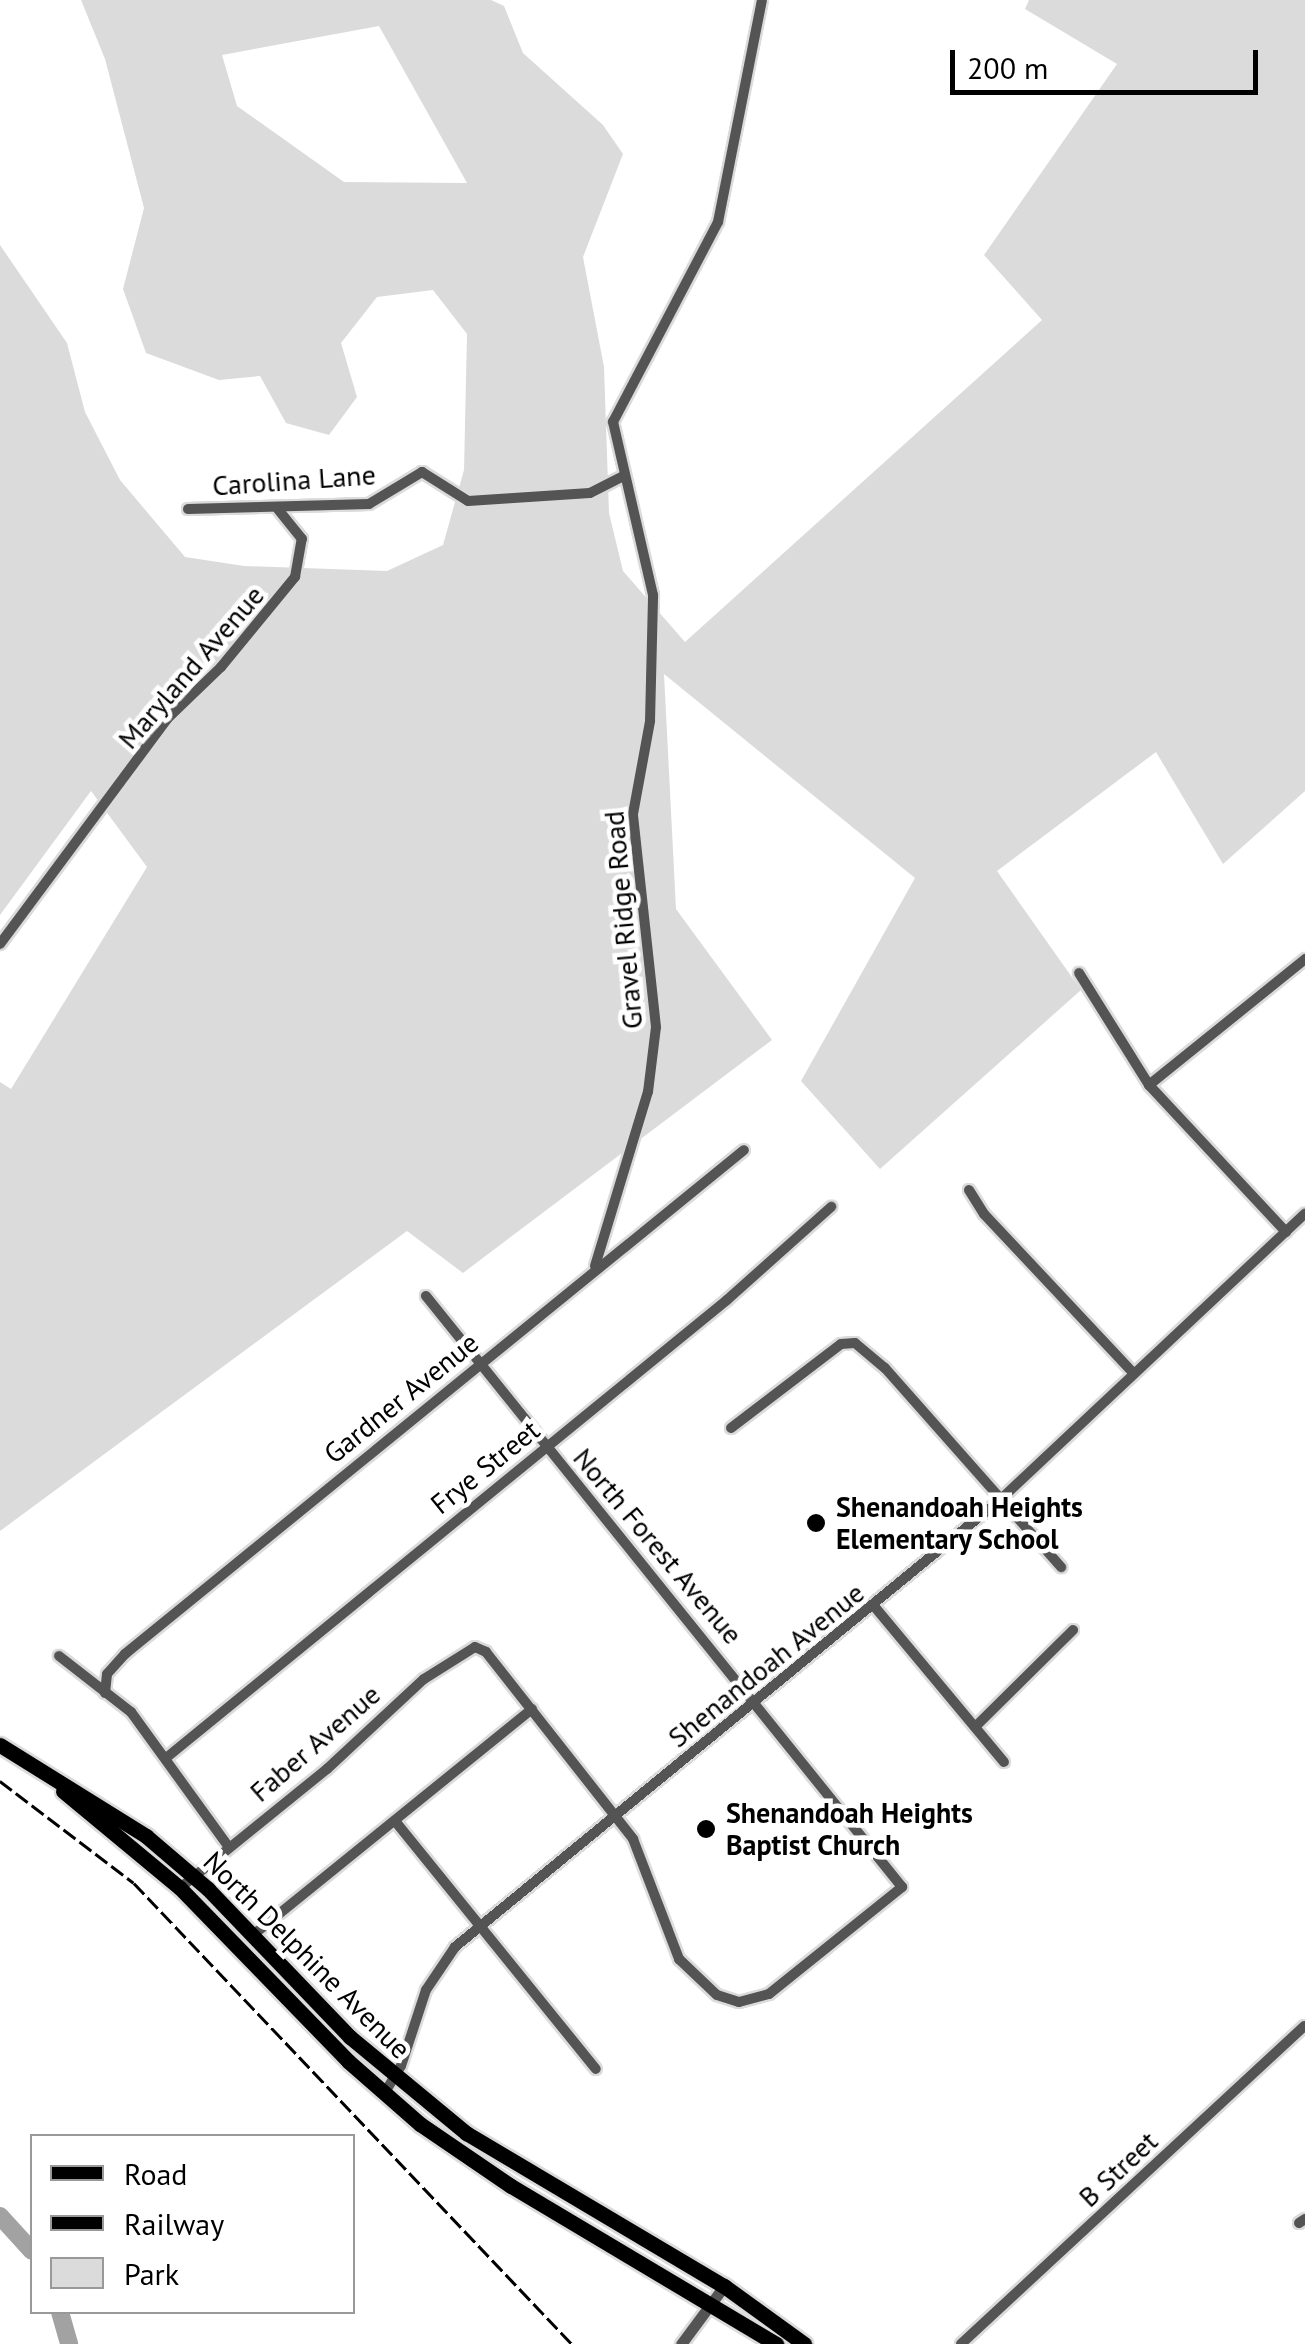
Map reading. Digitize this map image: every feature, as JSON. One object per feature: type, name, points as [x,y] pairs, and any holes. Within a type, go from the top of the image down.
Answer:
[{"type":"main road","name":"North Delphine Avenue","points":[[0,1746],[114,1812],[195,1878],[395,2077],[512,2165],[724,2286],[804,2344]]},
{"type":"main road","name":"North Delphine Avenue","points":[[28,1763],[180,1888],[384,2094],[511,2186],[713,2301],[776,2344]]},
{"type":"street","name":"Gravel Ridge Road","points":[[595,1266],[653,1064],[651,936],[633,814],[650,721],[653,594],[622,476],[613,422],[718,222],[762,0]]},
{"type":"street","name":"Carolina Lane","points":[[188,509],[369,504],[422,472],[468,501],[590,493],[622,476]]},
{"type":"street","name":"Maryland Avenue","points":[[0,944],[167,719],[221,668],[296,577],[302,539],[278,509]]},
{"type":"street","points":[[1149,1084],[1305,959]]},
{"type":"street","points":[[1079,973],[1149,1084],[1286,1232]]},
{"type":"street","name":"Gardner Avenue","points":[[105,1693],[107,1674],[124,1654],[595,1266],[744,1150]]},
{"type":"street","points":[[970,1190],[984,1214],[1134,1374]]},
{"type":"street","name":"Frye Street","points":[[166,1758],[831,1207]]},
{"type":"street","name":"Shenandoah Avenue","points":[[384,2094],[395,2077],[434,1974],[480,1927],[1001,1499],[1305,1214]]},
{"type":"street","name":"North Forest Avenue","points":[[426,1296],[478,1365],[758,1702],[902,1886],[893,1898],[760,1999],[727,1999],[684,1966],[643,1857],[617,1816]]},
{"type":"street","points":[[732,1428],[841,1344],[855,1343],[885,1368],[1060,1568]]},
{"type":"street","points":[[874,1606],[1004,1762]]},
{"type":"street","points":[[975,1727],[1074,1630]]},
{"type":"street","name":"Faber Avenue","points":[[180,1888],[327,1769],[424,1678],[469,1648],[486,1652],[532,1709]]},
{"type":"street","points":[[59,1656],[131,1712],[228,1846]]},
{"type":"street","points":[[253,1935],[532,1709],[617,1816]]},
{"type":"street","points":[[395,1821],[596,2069]]},
{"type":"street","name":"B Street","points":[[960,2344],[1305,2026]]},
{"type":"street","points":[[681,2344],[724,2286]]},
{"type":"green space","points":[[81,0],[491,0],[504,6],[523,53],[603,125],[623,154],[583,257],[604,367],[609,513],[623,571],[685,642],[1042,320],[984,255],[1117,64],[1025,9],[1029,0],[1305,0],[1305,791],[1223,864],[1156,752],[997,871],[1081,990],[880,1169],[801,1081],[915,878],[664,674],[676,909],[772,1040],[463,1273],[407,1231],[0,1531],[0,1082],[11,1089],[147,867],[91,791],[0,915],[0,245],[67,343],[85,412],[120,480],[185,557],[244,566],[387,571],[443,545],[464,470],[467,334],[433,290],[377,297],[341,343],[357,397],[329,435],[286,423],[260,376],[219,380],[146,353],[123,289],[144,208],[105,59]],"holes":[[[379,26],[467,183],[344,182],[237,106],[222,55]]]},
{"type":"waterway","points":[[0,2216],[30,2249]]},
{"type":"waterway","points":[[61,2314],[69,2344]]},
{"type":"railway","points":[[0,1781],[134,1883],[572,2344]]},
{"type":"place","name":"Shenandoah Heights Elementary School","points":[[816,1523]]},
{"type":"place","name":"Shenandoah Heights Baptist Church","points":[[706,1829]]}]
